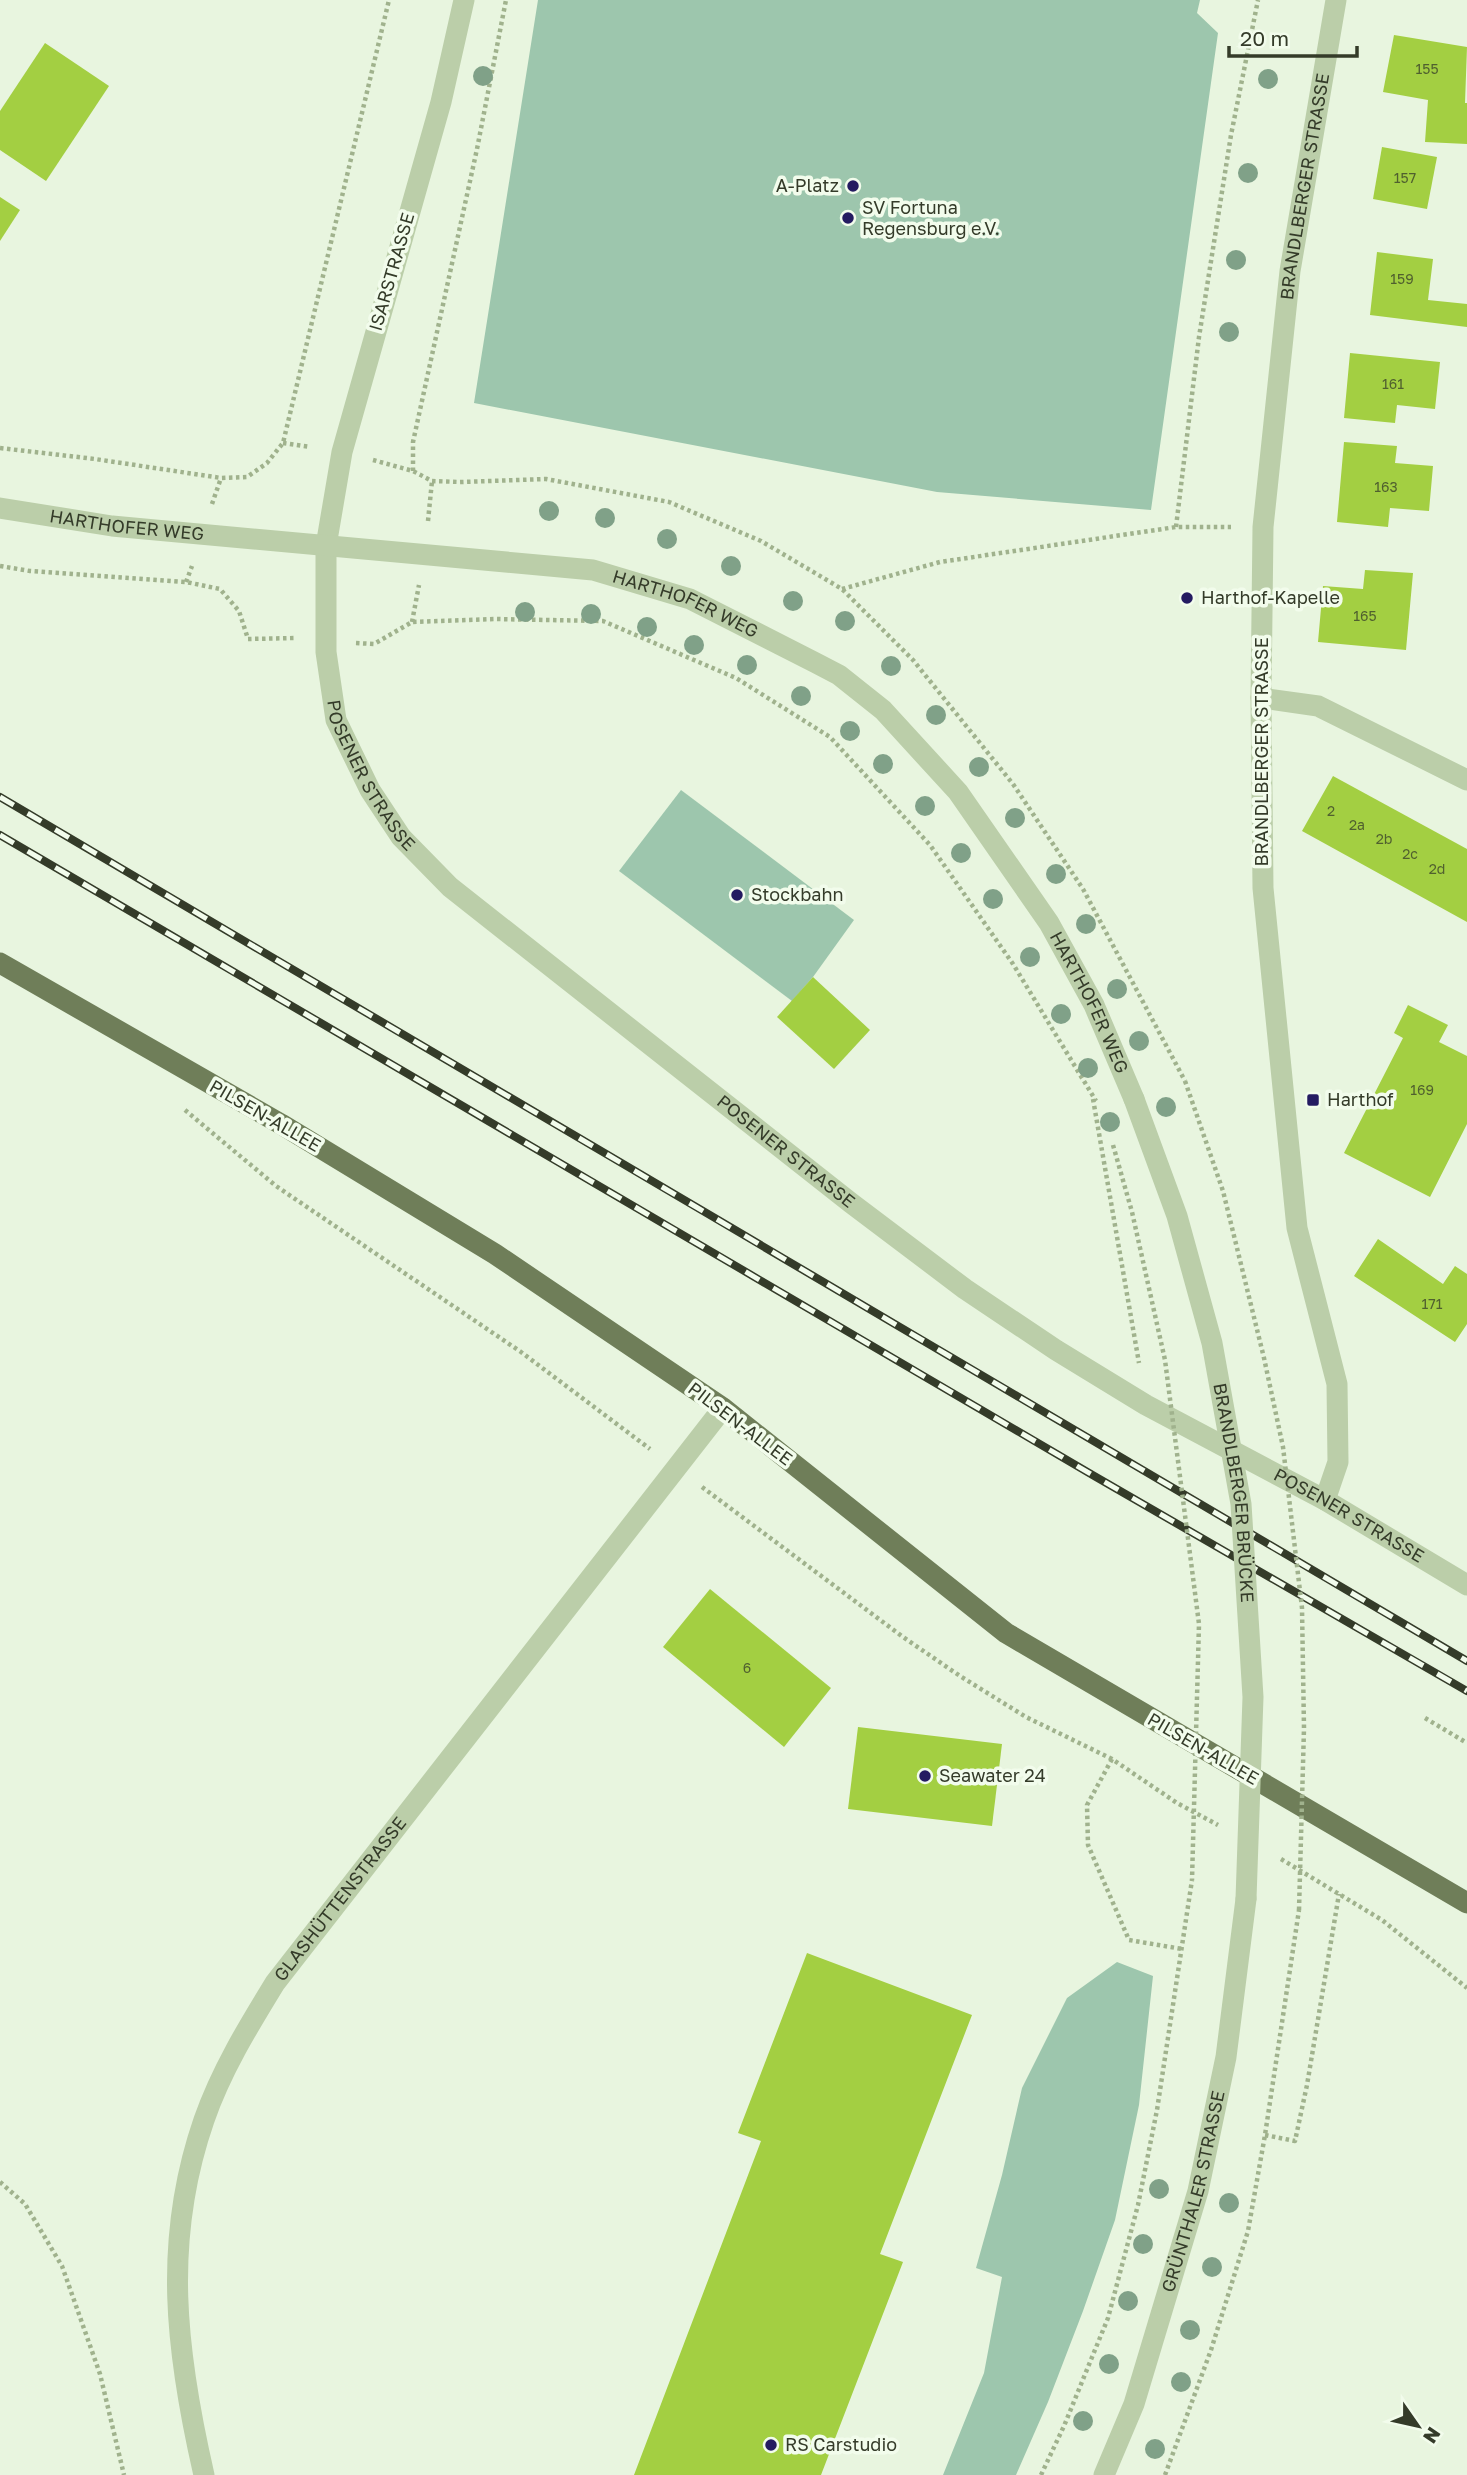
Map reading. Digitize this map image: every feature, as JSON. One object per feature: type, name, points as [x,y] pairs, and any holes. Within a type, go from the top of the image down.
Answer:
[{"type":"main road","name":"PILSEN-ALLEE","points":[[0,964],[281,1124],[495,1254],[723,1409],[1006,1633],[1467,1903]]},
{"type":"street","name":"ISARSTRASSE","points":[[326,546],[342,452],[441,102],[464,0]]},
{"type":"street","name":"BRANDLBERGER STRASSE","points":[[1325,1500],[1338,1462],[1337,1384],[1297,1228],[1263,888],[1261,698],[1263,527],[1290,271],[1336,0]]},
{"type":"street","name":"HARTHOFER WEG","points":[[0,508],[112,526],[593,570],[690,598],[839,675],[883,710],[958,792],[1041,912],[1094,1005],[1134,1099]]},
{"type":"street","name":"POSENER STRASSE","points":[[326,546],[326,652],[337,720],[370,790],[401,837],[450,887],[851,1203],[965,1289],[1056,1350],[1146,1405],[1325,1500],[1467,1584]]},
{"type":"street","points":[[1261,698],[1318,706],[1467,780]]},
{"type":"street","name":"BRANDLBERGER BRÜCKE","points":[[1134,1099],[1177,1216],[1212,1343],[1241,1504],[1253,1697],[1246,1899]]},
{"type":"street","name":"GLASHÜTTENSTRASSE","points":[[204,2475],[193,2427],[179,2338],[176,2265],[184,2194],[204,2119],[234,2050],[275,1983],[723,1409]]},
{"type":"street","name":"GRÜNTHALER STRASSE","points":[[1104,2475],[1134,2404],[1198,2191],[1226,2057],[1246,1899]]},
{"type":"path","points":[[0,448],[220,478],[247,477],[267,463],[283,443],[389,0]]},
{"type":"path","points":[[413,471],[413,442],[477,149],[506,0]]},
{"type":"path","points":[[1176,527],[1199,337],[1231,135],[1258,0]]},
{"type":"path","points":[[842,589],[940,562],[1176,527],[1263,527]]},
{"type":"path","points":[[0,566],[30,571],[186,582],[220,589],[239,611],[248,639],[326,637],[374,644],[412,622],[494,619],[603,621],[736,678],[830,737],[930,845],[1013,964],[1104,1114]]},
{"type":"path","points":[[1092,1095],[1146,1405]]},
{"type":"path","points":[[1041,2475],[1108,2318],[1138,2205],[1157,2110],[1192,1880],[1199,1624],[1165,1360],[1132,1212],[1111,1138]]},
{"type":"path","points":[[1424,1718],[1467,1743]]},
{"type":"path","points":[[1112,1759],[1087,1805],[1088,1845],[1129,1940],[1182,1949]]},
{"type":"path","points":[[1265,2135],[1295,2141],[1339,1894]]},
{"type":"path","points":[[1165,2475],[1211,2350],[1248,2231],[1298,1910]]},
{"type":"path","points":[[1382,1920],[1467,1988]]},
{"type":"path","points":[[0,2182],[25,2204],[62,2266],[100,2374],[124,2475]]},
{"type":"green space","name":"A-Platz","points":[[538,0],[1200,0],[1197,13],[1218,33],[1151,510],[937,492],[474,403]]},
{"type":"green space","name":"Stockbahn","points":[[681,790],[854,920],[792,1001],[619,871]]},
{"type":"green space","points":[[1117,1962],[1153,1976],[1139,2105],[1115,2220],[1048,2402],[1016,2475],[943,2475],[984,2373],[1002,2277],[976,2268],[1002,2175],[1022,2088],[1067,1998]]},
{"type":"building","points":[[1394,35],[1467,47],[1467,144],[1425,142],[1428,100],[1383,92]]},
{"type":"building","points":[[45,43],[109,86],[46,181],[0,150],[0,111]]},
{"type":"building","points":[[1382,147],[1437,157],[1427,209],[1373,199]]},
{"type":"building","points":[[0,197],[20,210],[0,241]]},
{"type":"building","points":[[1377,252],[1433,259],[1428,300],[1467,304],[1467,327],[1370,315]]},
{"type":"building","points":[[1350,353],[1440,362],[1435,409],[1397,405],[1395,423],[1344,418]]},
{"type":"building","points":[[1344,442],[1397,446],[1395,463],[1433,466],[1429,511],[1390,508],[1388,527],[1337,522]]},
{"type":"building","points":[[1365,570],[1413,573],[1406,650],[1318,642],[1323,586],[1363,589]]},
{"type":"building","points":[[1333,776],[1467,849],[1467,922],[1302,831]]},
{"type":"building","points":[[813,977],[870,1030],[834,1069],[777,1017]]},
{"type":"building","points":[[1408,1005],[1448,1025],[1439,1042],[1467,1056],[1467,1124],[1430,1197],[1344,1153],[1403,1038],[1394,1033]]},
{"type":"building","points":[[1378,1239],[1443,1284],[1455,1266],[1467,1274],[1467,1324],[1455,1342],[1354,1276]]},
{"type":"building","points":[[710,1589],[831,1688],[784,1747],[663,1647]]},
{"type":"building","name":"Seawater 24","points":[[858,1727],[1002,1744],[992,1826],[848,1809]]},
{"type":"building","points":[[807,1953],[972,2015],[880,2254],[903,2262],[821,2475],[634,2475],[761,2141],[738,2133]]},
{"type":"railway","points":[[0,797],[1467,1661]]},
{"type":"railway","points":[[0,835],[1096,1477],[1467,1691]]},
{"type":"place","name":"A-Platz","points":[[853,186]]},
{"type":"place","name":"SV Fortuna Regensburg e.V.","points":[[848,218]]},
{"type":"place","name":"Harthof-Kapelle","points":[[1187,598]]},
{"type":"place","name":"Stockbahn","points":[[737,895]]},
{"type":"place","name":"Harthof","points":[[1313,1100]]},
{"type":"place","name":"Seawater 24","points":[[925,1776]]},
{"type":"place","name":"RS Carstudio","points":[[771,2445]]}]
